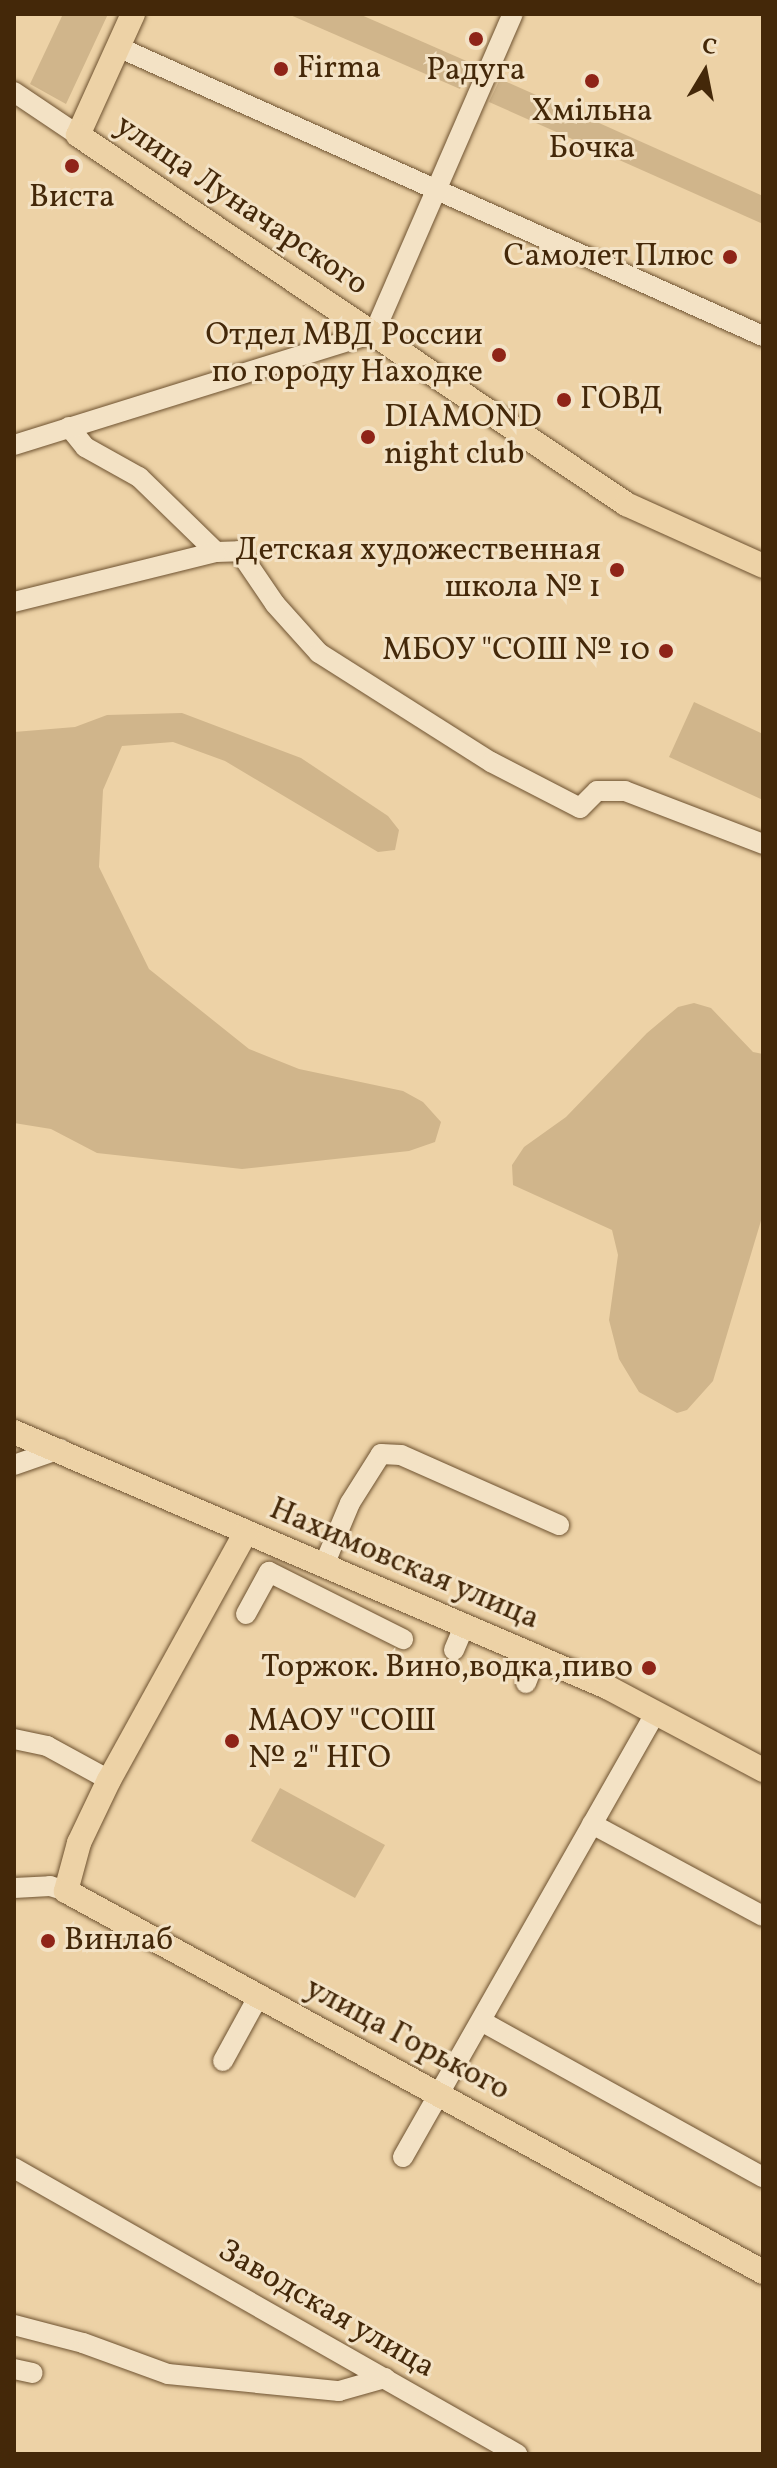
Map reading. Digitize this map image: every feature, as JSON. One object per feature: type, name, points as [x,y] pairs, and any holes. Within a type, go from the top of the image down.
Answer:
[{"type":"main road","points":[[78,135],[133,14]]},
{"type":"main road","name":"улица Луначарского","points":[[78,135],[626,504],[763,566]]},
{"type":"main road","name":"Нахимовская улица","points":[[14,1432],[60,1449],[536,1657],[656,1712],[763,1770]]},
{"type":"main road","points":[[66,1891],[79,1843],[109,1780],[246,1532]]},
{"type":"main road","name":"улица Горького","points":[[66,1891],[763,2272]]},
{"type":"street","points":[[14,445],[374,333],[513,14]]},
{"type":"street","points":[[118,47],[763,336]]},
{"type":"street","name":"улица Луначарского","points":[[14,92],[78,135]]},
{"type":"street","points":[[69,427],[85,447],[139,477],[216,552]]},
{"type":"street","points":[[14,602],[216,552],[239,551],[275,604],[319,653],[491,762],[580,808],[597,791],[625,791],[763,844]]},
{"type":"street","points":[[14,1465],[60,1449]]},
{"type":"street","points":[[324,1565],[350,1503],[381,1454],[401,1455],[559,1525]]},
{"type":"street","points":[[246,1614],[269,1572],[403,1639]]},
{"type":"street","points":[[454,1650],[464,1626]]},
{"type":"street","points":[[526,1683],[536,1657]]},
{"type":"street","points":[[403,2157],[656,1712]]},
{"type":"street","points":[[14,1739],[47,1746],[109,1780]]},
{"type":"street","points":[[592,1824],[763,1916]]},
{"type":"street","name":"улица Горького","points":[[14,1888],[50,1886],[66,1891]]},
{"type":"street","points":[[223,2061],[258,1997]]},
{"type":"street","points":[[481,2021],[763,2177]]},
{"type":"street","name":"Заводская улица","points":[[14,2168],[517,2454]]},
{"type":"street","points":[[14,2325],[83,2343],[168,2374],[339,2391],[385,2378]]},
{"type":"shaded area","points":[[63,14],[108,14],[66,104],[30,84]]},
{"type":"shaded area","points":[[288,14],[359,14],[471,63],[460,89]]},
{"type":"shaded area","points":[[500,79],[763,196],[763,224],[489,102]]},
{"type":"shaded area","points":[[694,702],[763,734],[763,800],[669,757]]},
{"type":"shaded area","points":[[182,713],[301,758],[388,816],[399,830],[395,850],[378,852],[225,761],[173,742],[122,746],[103,790],[99,867],[149,969],[249,1049],[299,1069],[403,1091],[423,1102],[441,1122],[435,1142],[409,1151],[242,1169],[97,1153],[51,1129],[14,1123],[14,732],[75,727],[107,715]]},
{"type":"shaded area","points":[[694,1003],[711,1008],[753,1052],[763,1054],[763,1214],[713,1381],[687,1410],[677,1413],[639,1392],[619,1359],[609,1320],[618,1255],[612,1230],[513,1185],[512,1165],[524,1147],[566,1117],[647,1033],[678,1007]]},
{"type":"shaded area","points":[[280,1788],[385,1845],[355,1898],[251,1841]]},
{"type":"place","name":"Радуга","points":[[476,39]]},
{"type":"place","name":"Firma","points":[[281,69]]},
{"type":"place","name":"Хмільна Бочка","points":[[592,81]]},
{"type":"place","name":"Виста","points":[[72,166]]},
{"type":"place","name":"Самолет Плюс","points":[[730,257]]},
{"type":"place","name":"Отдел МВД России по городу Находке","points":[[499,355]]},
{"type":"place","name":"ГОВД","points":[[564,400]]},
{"type":"place","name":"DIAMOND night club","points":[[368,437]]},
{"type":"place","name":"Детская художественная школа № 1","points":[[617,570]]},
{"type":"place","name":"МБОУ \"СОШ № 10","points":[[666,651]]},
{"type":"place","name":"Торжок. Вино,водка,пиво","points":[[649,1668]]},
{"type":"place","name":"МАОУ \"СОШ № 2\" НГО","points":[[232,1741]]},
{"type":"place","name":"Винлаб","points":[[48,1941]]}]
